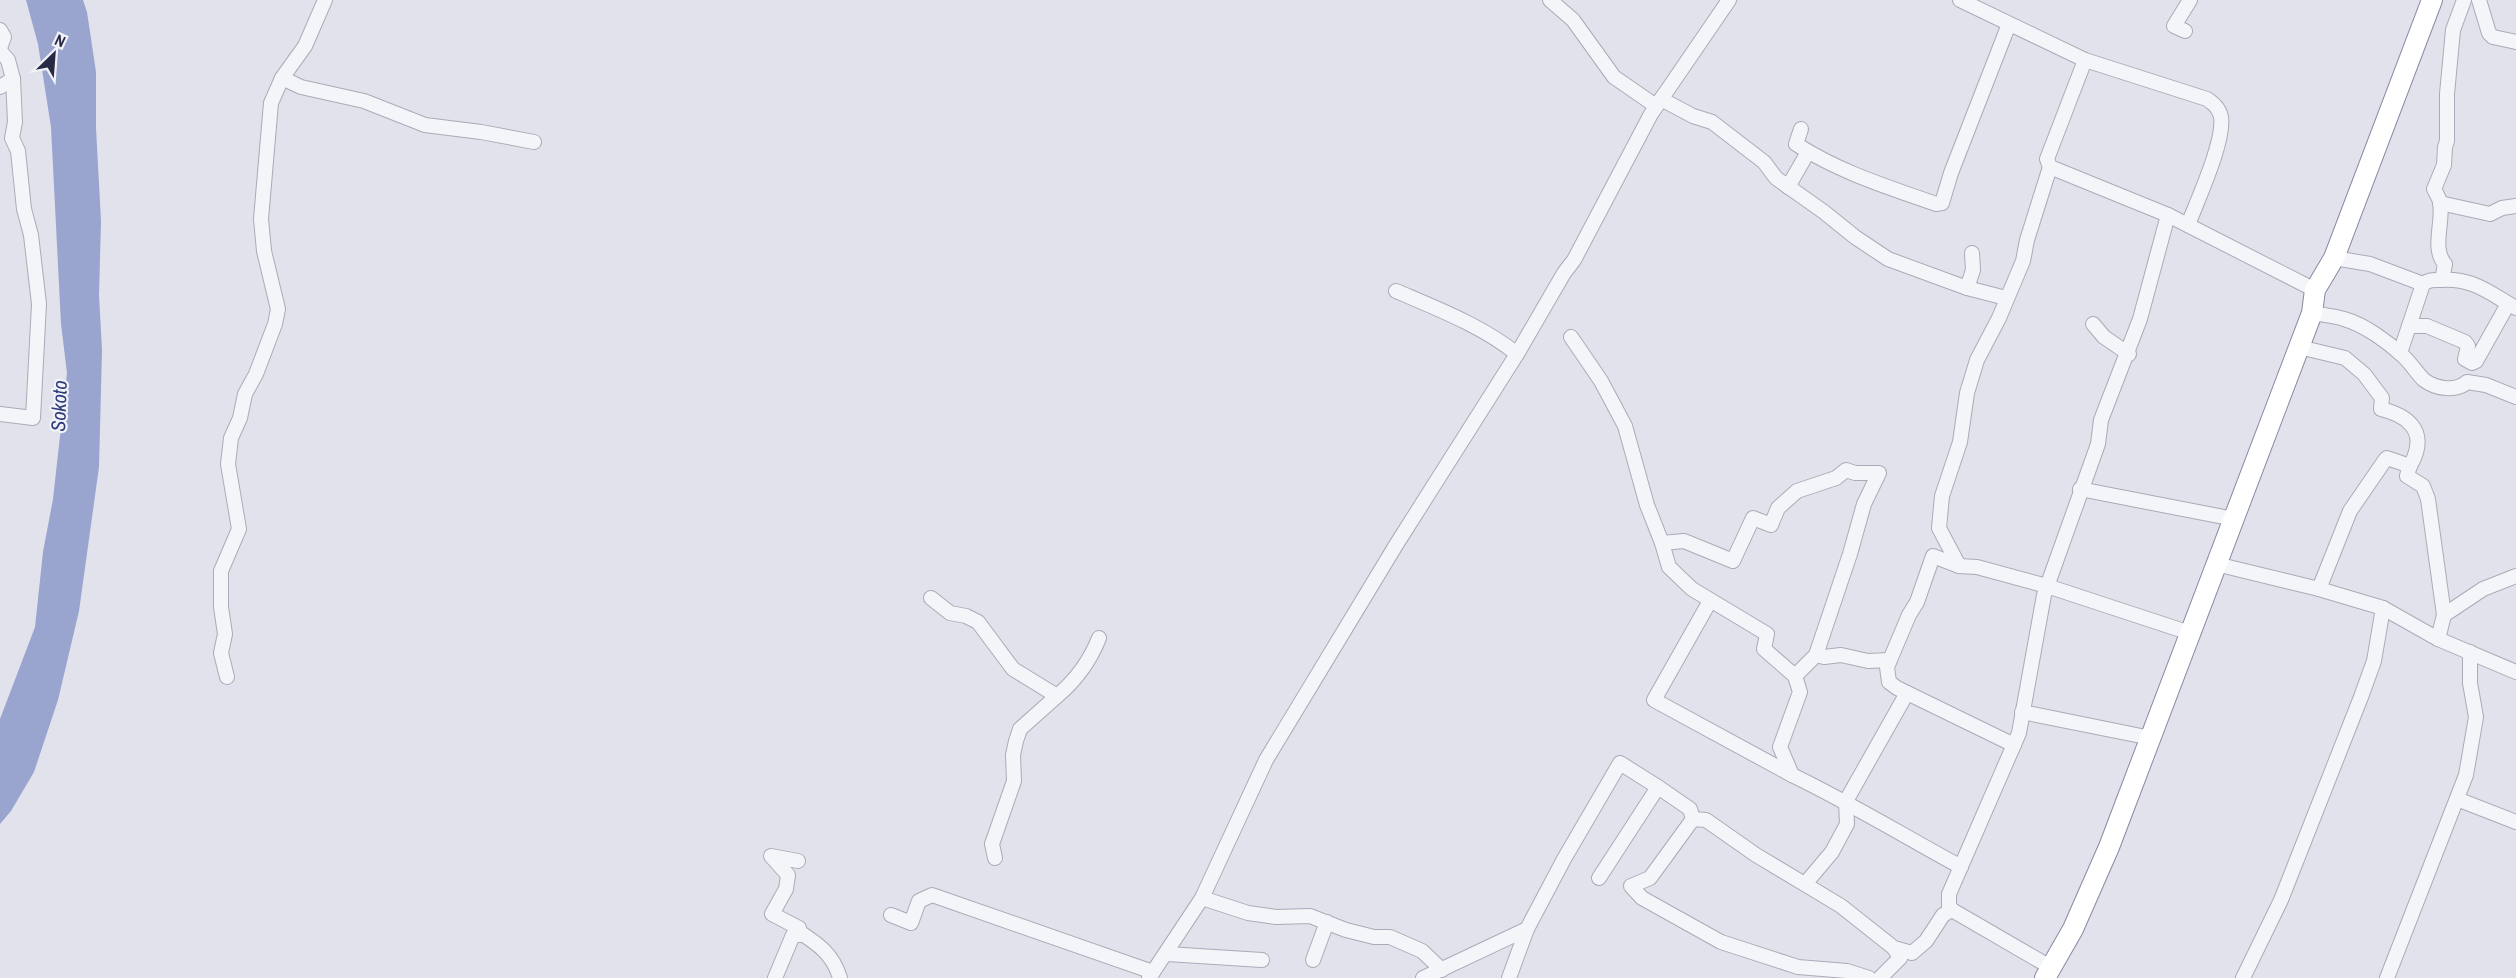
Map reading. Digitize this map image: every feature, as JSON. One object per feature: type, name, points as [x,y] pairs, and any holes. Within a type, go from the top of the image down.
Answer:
[{"type":"highway","points":[[2049,973],[2092,887],[2151,738],[2313,313],[2315,290],[2334,258],[2432,0]]},
{"type":"street","points":[[226,676],[221,653],[225,634],[221,607],[221,571],[239,529],[228,464],[231,438],[240,418],[245,394],[272,332],[278,309],[264,251],[261,219],[271,103],[282,78],[305,46],[325,0]]},
{"type":"street","points":[[1550,0],[1573,20],[1614,77],[1659,103],[1712,122],[1764,162],[1776,178],[1888,259],[1967,288],[2006,298]]},
{"type":"street","points":[[891,915],[910,923],[919,901],[932,895],[1151,975],[1202,898],[1266,760],[1396,545],[1591,232],[1659,103],[1729,0]]},
{"type":"street","points":[[1960,0],[2085,60],[2207,99],[2216,105],[2221,115],[2221,124],[2214,154],[2188,225]]},
{"type":"street","points":[[2185,31],[2174,26],[2190,0]]},
{"type":"street","points":[[2442,279],[2445,264],[2440,259],[2438,227],[2440,203],[2434,189],[2444,165],[2447,141],[2447,94],[2453,30],[2464,0]]},
{"type":"street","points":[[2479,0],[2488,33],[2493,37],[2516,42]]},
{"type":"street","points":[[1801,129],[1796,144],[1808,152],[1890,188],[1936,204],[1942,203],[2009,24]]},
{"type":"street","points":[[0,30],[4,37],[0,50],[8,60],[13,79],[15,122],[12,138],[18,151],[24,209],[31,235],[39,304],[33,418],[0,414]]},
{"type":"street","points":[[1959,566],[1939,528],[1942,496],[1960,442],[1966,393],[1977,360],[1999,318],[2023,261],[2027,240],[2050,167],[2048,159],[2085,60]]},
{"type":"street","points":[[282,78],[301,87],[364,101],[425,125],[534,142]]},
{"type":"street","points":[[0,87],[13,79]]},
{"type":"street","points":[[1788,187],[1808,152]]},
{"type":"street","points":[[2050,167],[2168,215],[2315,290]]},
{"type":"street","points":[[2440,203],[2490,214],[2502,208],[2516,206]]},
{"type":"street","points":[[2049,973],[1953,910],[1949,906],[1949,894],[2019,733],[2047,586],[2098,444],[2101,420],[2129,354],[2168,215]]},
{"type":"street","points":[[1967,288],[1973,270],[1972,253]]},
{"type":"street","points":[[2334,258],[2370,264],[2423,284]]},
{"type":"street","points":[[2400,353],[2409,326],[2423,284],[2431,279],[2463,280],[2481,287],[2512,306],[2476,361],[2472,363],[2465,359],[2468,346],[2465,342],[2427,326],[2409,326]]},
{"type":"street","points":[[1396,291],[1448,313],[1499,339],[1517,354]]},
{"type":"street","points":[[2313,313],[2346,319],[2373,334],[2400,353],[2417,369],[2424,380],[2450,389],[2461,388],[2467,382],[2486,385],[2516,398]]},
{"type":"street","points":[[2093,324],[2104,337],[2129,354]]},
{"type":"street","points":[[1570,337],[1601,381],[1625,426],[1647,505],[1669,567],[1690,588],[1767,634],[1764,649],[1795,676],[1800,692],[1780,747],[1792,775]]},
{"type":"street","points":[[2299,347],[2345,358],[2364,374],[2382,398],[2381,409],[2399,415],[2417,430],[2415,456],[2407,476],[2423,486],[2428,499],[2436,567],[2445,615],[2438,639]]},
{"type":"street","points":[[2319,588],[2350,511],[2385,460],[2387,458],[2410,466]]},
{"type":"street","points":[[1662,543],[1684,541],[1733,561],[1753,518],[1771,525],[1778,508],[1797,491],[1836,478],[1846,470],[1855,473],[1879,473],[1864,504],[1850,555],[1816,655],[1795,676]]},
{"type":"street","points":[[2080,489],[2234,519]]},
{"type":"street","points":[[2013,745],[1889,682],[1887,667],[1909,615],[1917,602],[1933,556],[1959,566],[1977,567],[2047,586],[2190,633]]},
{"type":"street","points":[[2216,564],[2319,588],[2383,608],[2438,639],[2516,672]]},
{"type":"street","points":[[2445,615],[2483,589],[2516,576]]},
{"type":"street","points":[[931,598],[950,612],[978,622],[1013,669],[1057,696]]},
{"type":"street","points":[[1710,601],[1654,700],[1792,775],[1846,801],[1898,833],[1961,867]]},
{"type":"street","points":[[2243,978],[2281,900],[2361,697],[2374,661],[2383,608]]},
{"type":"street","points":[[996,858],[992,844],[1014,781],[1013,755],[1020,729],[1070,685],[1082,670],[1099,638]]},
{"type":"street","points":[[2388,978],[2466,775],[2476,717],[2470,683],[2470,652]]},
{"type":"street","points":[[1816,655],[1824,657],[1841,655],[1868,661],[1890,660]]},
{"type":"street","points":[[1805,884],[1832,852],[1847,824],[1846,801],[1907,693]]},
{"type":"street","points":[[2022,712],[2151,738]]},
{"type":"street","points":[[1509,978],[1527,928],[1564,859],[1620,764],[1690,809],[1693,819]]},
{"type":"street","points":[[1599,878],[1658,787]]},
{"type":"street","points":[[2457,799],[2516,822]]},
{"type":"street","points":[[1693,819],[1706,820],[1841,906],[1894,948],[1900,958],[1880,978]]},
{"type":"street","points":[[1693,819],[1650,878],[1631,886],[1642,898],[1721,942],[1749,953],[1798,967],[1847,971],[1869,978]]},
{"type":"street","points":[[798,861],[771,856],[788,875],[786,889],[772,914],[799,927],[800,935],[798,931]]},
{"type":"street","points":[[1202,898],[1248,913],[1276,917],[1310,916],[1356,933],[1390,938],[1422,951],[1442,970]]},
{"type":"street","points":[[1894,948],[1912,953],[1926,941],[1943,915],[1953,910]]},
{"type":"street","points":[[1313,960],[1326,922]]},
{"type":"street","points":[[1423,978],[1527,928]]},
{"type":"street","points":[[775,978],[793,935],[798,931]]},
{"type":"street","points":[[798,931],[829,953],[840,978]]},
{"type":"street","points":[[1167,954],[1262,960]]},
{"type":"water","points":[[26,0],[83,0],[87,12],[96,72],[96,128],[101,221],[99,295],[102,350],[99,467],[79,611],[58,700],[34,772],[11,811],[0,824],[0,719],[35,627],[43,552],[53,499],[67,373],[61,324],[51,127],[38,44]]},
{"type":"water label","name":"Sokoto","points":[[59,406]]}]
